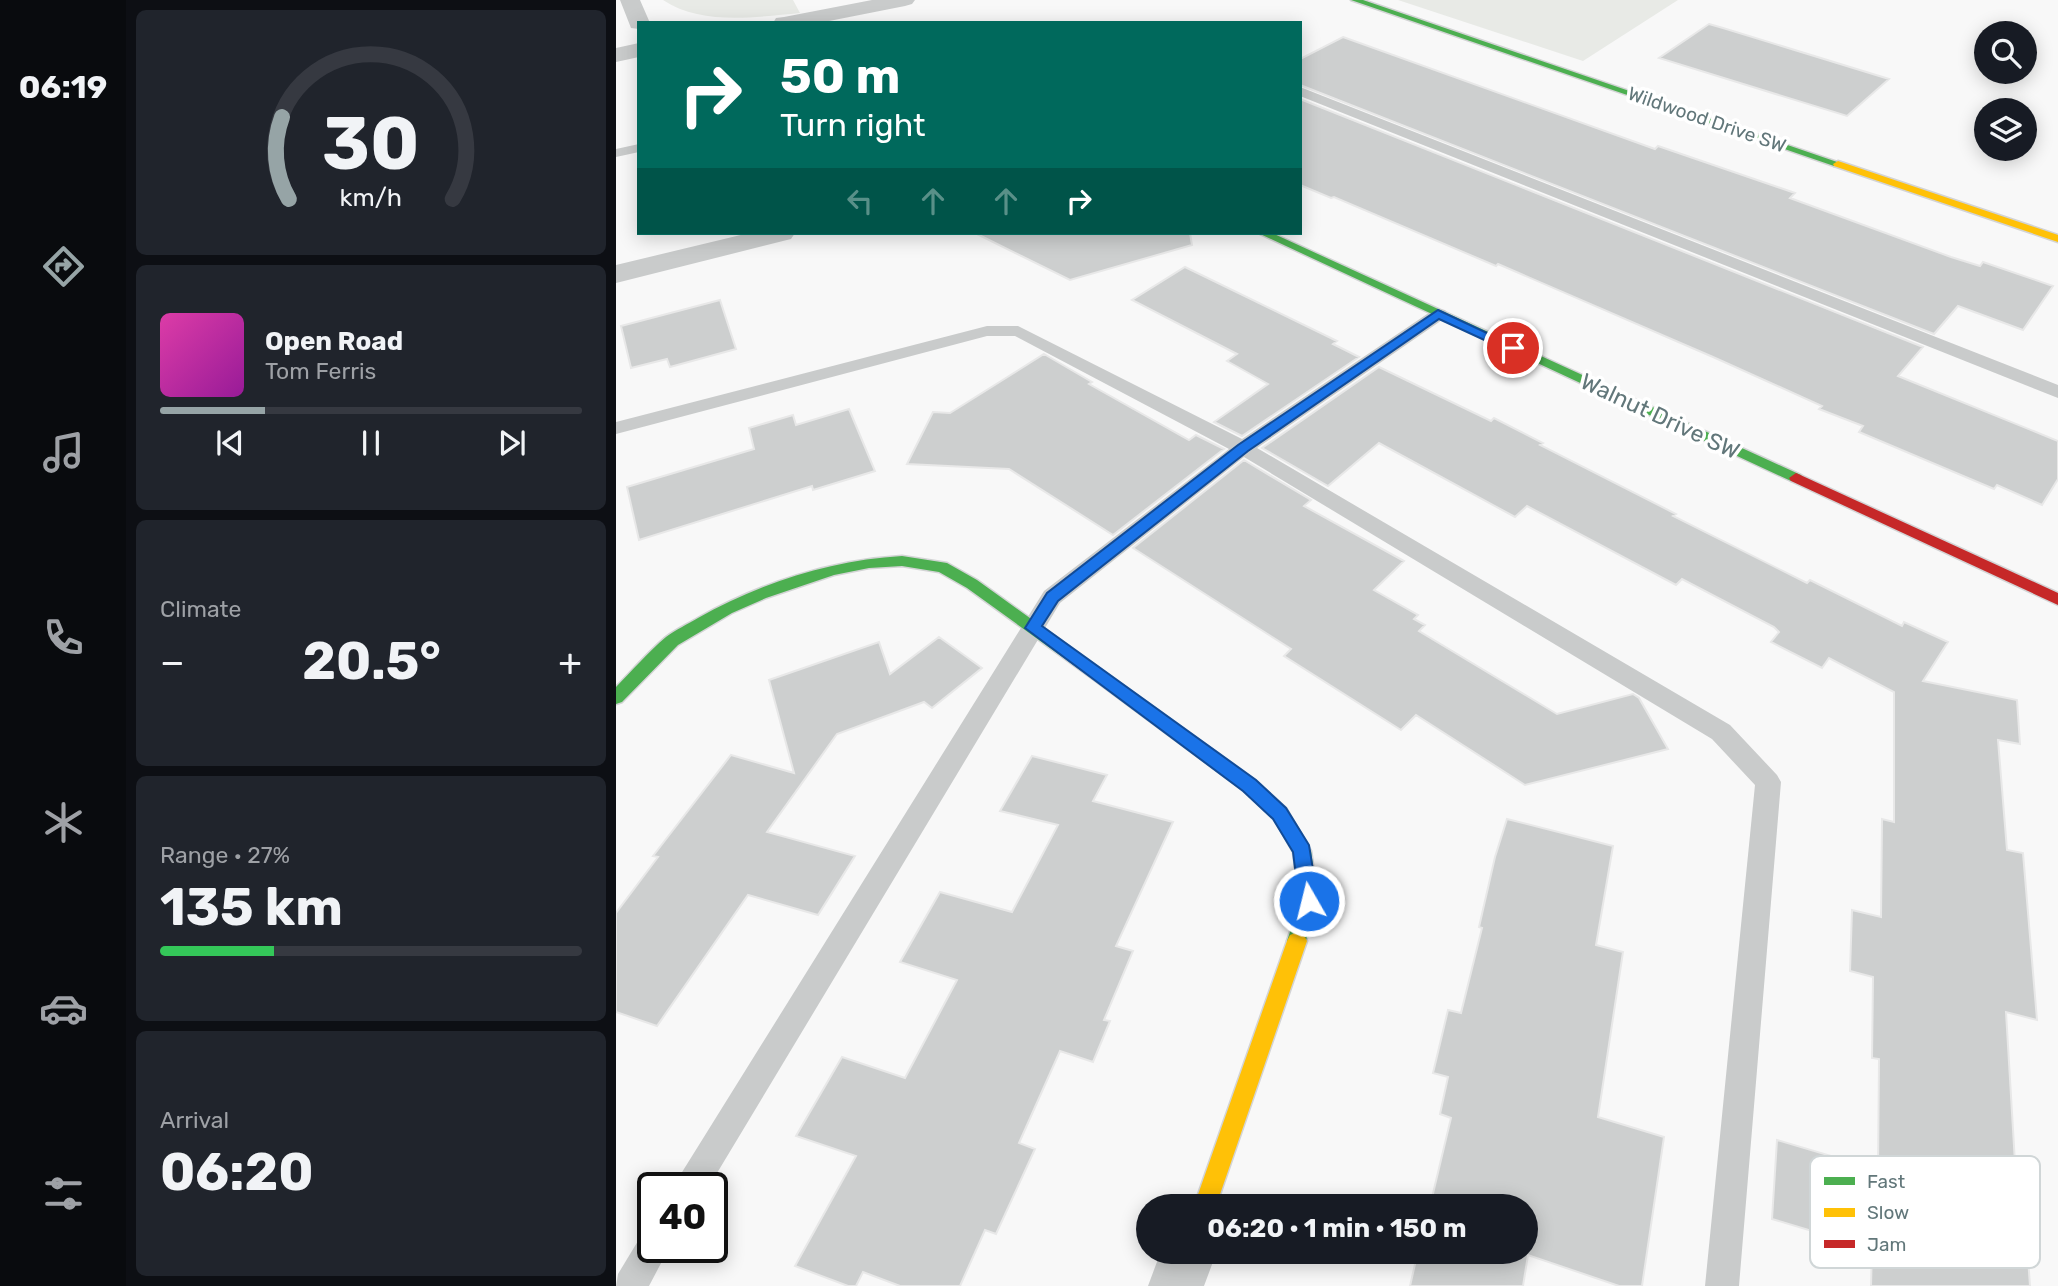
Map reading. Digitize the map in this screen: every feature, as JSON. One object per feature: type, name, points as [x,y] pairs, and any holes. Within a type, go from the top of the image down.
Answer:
[{"type":"street","points":[[630,0],[638,21]]},
{"type":"street","points":[[795,21],[905,0]]},
{"type":"street","name":"Wildwood Drive SW","points":[[1355,0],[2058,239]]},
{"type":"street","points":[[616,55],[637,50]]},
{"type":"street","points":[[616,274],[773,235]]},
{"type":"street","name":"Walnut Drive SW","points":[[1267,235],[2058,599]]},
{"type":"street","points":[[616,697],[644,665],[671,642],[710,617],[807,578],[872,561],[933,564],[956,575],[1033,628],[1250,786],[1280,813],[1302,851],[1309,901],[1209,1194]]},
{"type":"street","points":[[1176,1286],[1184,1264]]},
{"type":"lane","points":[[1302,91],[2058,392]]},
{"type":"lane","points":[[616,153],[637,148]]},
{"type":"lane","points":[[700,1172],[1052,597],[1243,448],[1438,314]]},
{"type":"lane","points":[[616,428],[986,331],[1018,331],[1243,448],[1721,732],[1768,782],[1722,1286]]},
{"type":"lane","points":[[630,1286],[644,1263]]},
{"type":"shaded area","points":[[663,0],[793,0],[800,13],[748,18],[712,17],[695,14]]},
{"type":"shaded area","points":[[1398,0],[1678,0],[1583,61]]},
{"type":"building","points":[[1709,24],[1889,79],[1847,116],[1659,58]]},
{"type":"building","points":[[1343,37],[1655,149],[1658,146],[1795,193],[1790,198],[1951,257],[1980,266],[1983,262],[2053,286],[2023,330],[1958,306],[1934,334],[1302,86],[1302,58]]},
{"type":"building","points":[[1302,100],[1923,347],[1898,376],[2058,441],[2058,479],[2042,505],[1997,485],[1994,489],[1859,432],[1863,426],[1819,409],[1822,406],[1713,357],[1498,264],[1496,266],[1302,186]]},
{"type":"building","points":[[979,235],[1190,235],[1192,245],[1070,280]]},
{"type":"building","points":[[1185,267],[1337,341],[1333,344],[1359,357],[1242,436],[1214,422],[1268,384],[1227,361],[1237,354],[1132,300]]},
{"type":"building","points":[[720,300],[736,349],[670,367],[667,359],[631,368],[621,326]]},
{"type":"building","points":[[1044,354],[1092,382],[1089,384],[1189,440],[1196,435],[1224,449],[1113,535],[1009,469],[907,464],[933,412],[950,413]]},
{"type":"building","points":[[1379,367],[1491,421],[1494,418],[1543,443],[1540,445],[1676,514],[1673,516],[1807,583],[1810,580],[1902,626],[1904,622],[1948,642],[1923,681],[2017,700],[2020,744],[1998,740],[2007,850],[2023,853],[2037,1020],[2006,1012],[2015,1156],[1878,1156],[1879,1059],[1872,1058],[1873,977],[1850,971],[1852,910],[1881,917],[1882,819],[1894,822],[1894,692],[1829,658],[1822,668],[1771,642],[1779,632],[1774,627],[1682,579],[1676,585],[1527,506],[1515,517],[1379,443],[1328,486],[1262,448]]},
{"type":"building","points":[[849,409],[875,471],[813,490],[812,486],[639,540],[627,487],[754,449],[749,428],[793,415],[796,425]]},
{"type":"building","points":[[1244,460],[1311,500],[1304,506],[1404,561],[1374,590],[1418,615],[1414,619],[1425,625],[1419,631],[1557,714],[1633,694],[1639,698],[1668,749],[1525,785],[1416,715],[1401,730],[1284,656],[1291,649],[1133,548]]},
{"type":"building","points":[[939,637],[982,668],[932,708],[924,702],[837,734],[767,832],[855,856],[818,915],[748,895],[657,1026],[616,1012],[616,913],[658,857],[653,856],[731,755],[794,773],[769,680],[879,642],[890,674]]},
{"type":"building","points":[[1032,756],[1107,775],[1093,801],[1173,822],[1116,946],[1133,951],[1104,1020],[1110,1021],[1093,1062],[1060,1051],[1019,1143],[1035,1149],[996,1234],[985,1230],[960,1286],[900,1286],[863,1272],[856,1286],[848,1286],[795,1266],[856,1156],[796,1136],[842,1057],[905,1078],[957,980],[900,962],[940,892],[1012,912],[1058,825],[1000,811]]},
{"type":"building","points":[[1507,819],[1613,846],[1596,945],[1623,952],[1598,1117],[1664,1137],[1642,1286],[1619,1286],[1538,1258],[1538,1194],[1433,1194],[1451,1118],[1440,1114],[1448,1077],[1433,1073],[1448,1010],[1461,1013],[1482,928],[1479,927]]},
{"type":"building","points":[[1777,1140],[1831,1156],[1810,1156],[1810,1230],[1772,1219]]},
{"type":"building","points":[[1415,1264],[1527,1264],[1523,1286],[1410,1286]]},
{"type":"building","points":[[1871,1268],[2029,1268],[2030,1286],[1871,1286]]},
{"type":"traffic: fast","points":[[1355,0],[1838,164]]},
{"type":"traffic: fast","points":[[1267,235],[1796,478]]},
{"type":"traffic: fast","points":[[616,697],[672,641],[727,609],[761,594],[833,570],[869,563],[902,561],[942,567],[972,584],[1099,675],[1250,786],[1280,813],[1302,851],[1309,901],[1297,941]]},
{"type":"traffic: slow","points":[[1838,164],[2058,239]]},
{"type":"traffic: slow","points":[[1209,1194],[1297,941]]},
{"type":"traffic: jam","points":[[1796,478],[2058,599]]},
{"type":"route","points":[[1309,901],[1302,851],[1280,813],[1250,786],[1033,628],[1052,597],[1243,448],[1438,314],[1513,348]]}]
